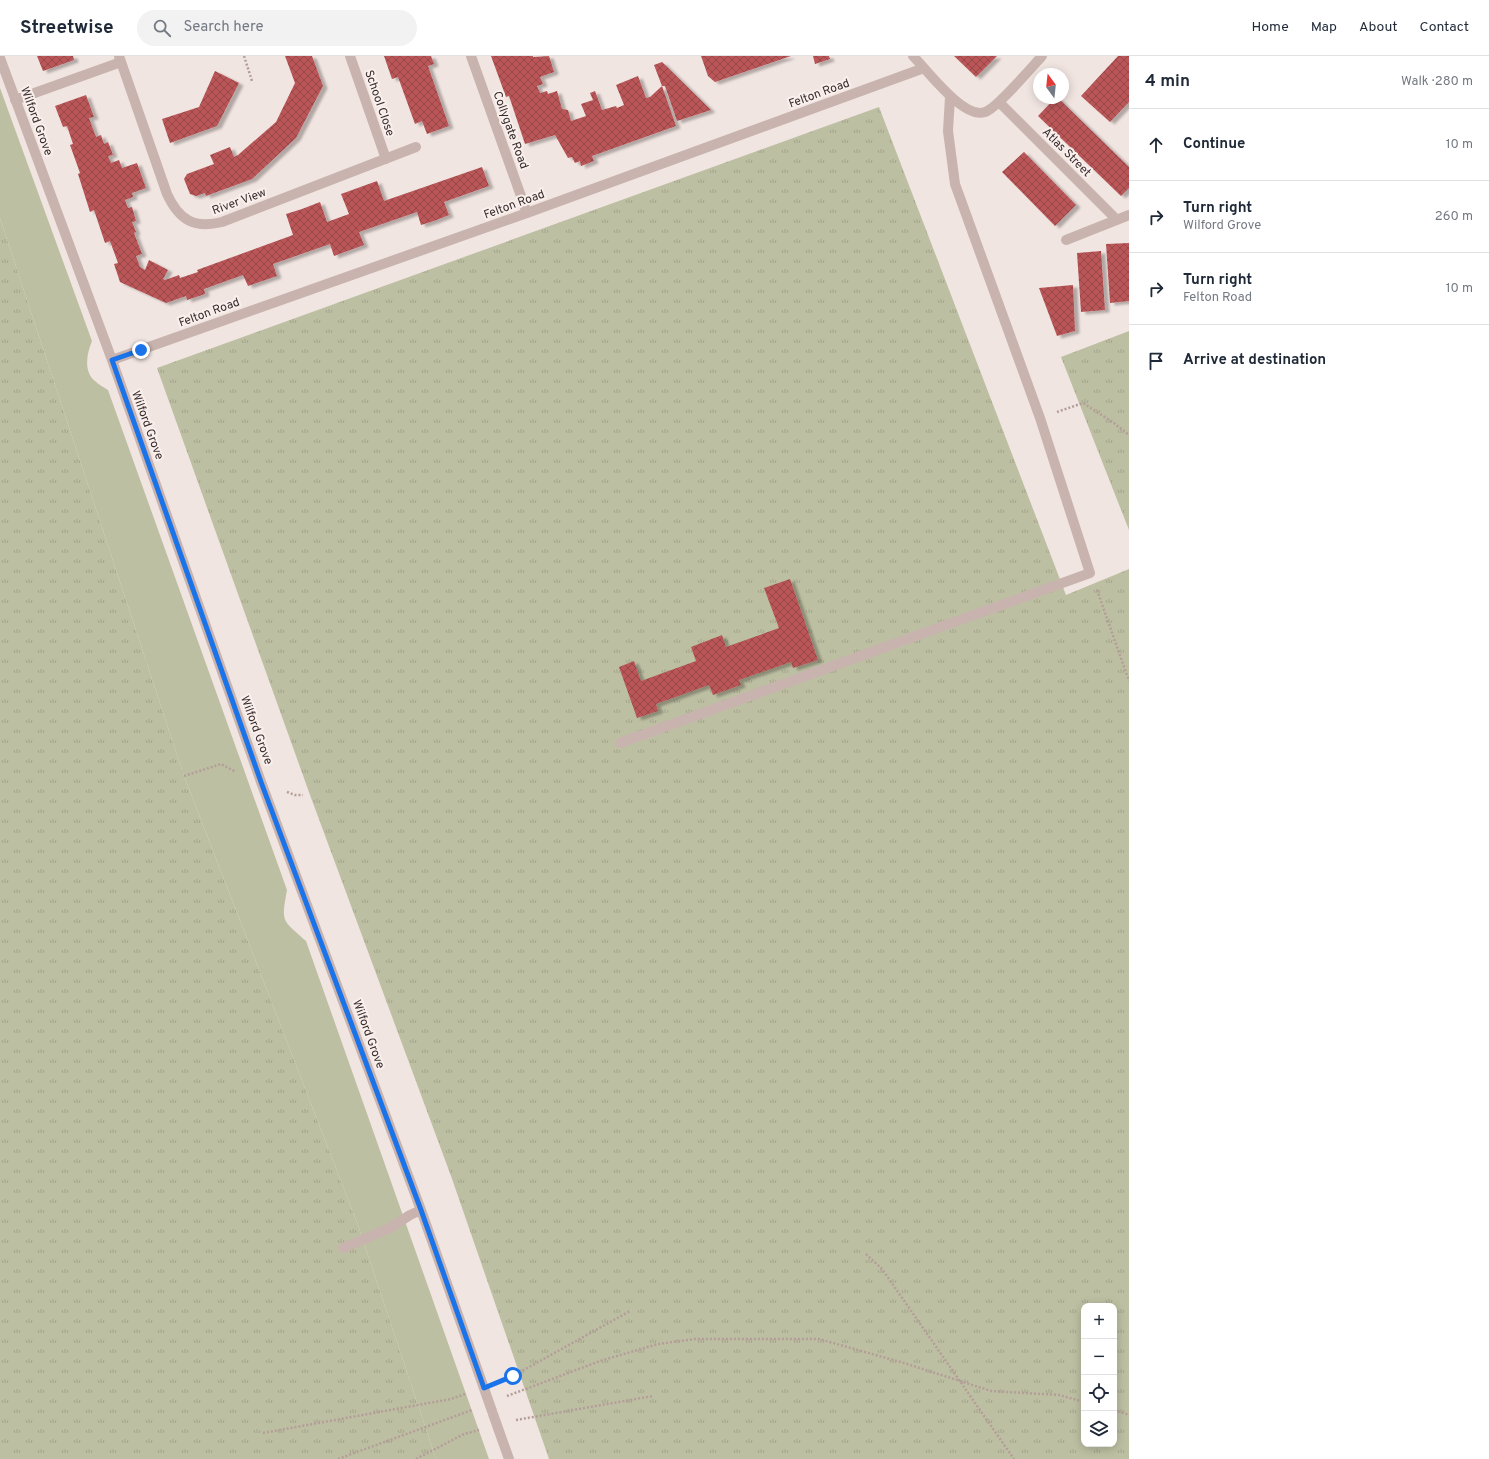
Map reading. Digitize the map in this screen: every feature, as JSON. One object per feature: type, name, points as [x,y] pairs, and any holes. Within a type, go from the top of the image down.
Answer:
[{"type":"street","name":"School Close","points":[[350,56],[386,159]]},
{"type":"street","name":"Collygate Road","points":[[471,56],[527,213]]},
{"type":"street","points":[[913,56],[950,97],[971,112],[980,114],[986,112],[998,102],[1042,56]]},
{"type":"street","name":"Wilford Grove","points":[[0,58],[112,360],[261,782],[421,1210],[509,1459]]},
{"type":"street","name":"River View","points":[[15,100],[120,59],[172,206],[188,221],[200,224],[210,225],[222,222],[416,148]]},
{"type":"street","name":"Felton Road","points":[[112,360],[527,213],[924,68]]},
{"type":"street","points":[[620,743],[1090,573],[1040,418],[955,184],[948,131],[950,97]]},
{"type":"street","name":"Atlas Street","points":[[998,102],[1117,220]]},
{"type":"street","points":[[1066,240],[1129,215]]},
{"type":"street","points":[[343,1248],[390,1228],[421,1210]]},
{"type":"path","points":[[244,56],[252,81]]},
{"type":"path","points":[[1040,418],[1083,403],[1114,423],[1129,435]]},
{"type":"path","points":[[1090,573],[1129,681]]},
{"type":"path","points":[[184,776],[221,764]]},
{"type":"path","points":[[866,1254],[882,1269],[1014,1459]]},
{"type":"path","points":[[263,1433],[451,1398],[484,1388],[513,1376],[630,1311]]},
{"type":"path","points":[[338,1459],[491,1410],[519,1391],[600,1361],[658,1344],[695,1339],[819,1339],[904,1363],[991,1391],[1060,1395],[1081,1401]]},
{"type":"path","points":[[527,1417],[653,1396]]},
{"type":"path","points":[[1117,1411],[1129,1415]]},
{"type":"path","points":[[416,1459],[464,1434]]},
{"type":"green space","points":[[0,88],[92,341],[87,367],[91,377],[98,384],[108,390],[287,890],[284,909],[285,920],[306,941],[489,1459],[436,1459],[358,1225],[184,776],[0,218]]},
{"type":"green space","points":[[879,107],[1066,595],[1129,569],[1129,1459],[549,1459],[451,1176],[310,795],[157,368]]},
{"type":"green space","points":[[0,218],[184,776],[358,1225],[436,1459],[0,1459]]},
{"type":"green space","points":[[1129,331],[1129,530],[1061,357]]},
{"type":"building","points":[[37,56],[73,56],[74,60],[43,71]]},
{"type":"building","points":[[285,56],[312,56],[323,86],[296,138],[252,179],[206,196],[205,193],[196,196],[190,194],[184,179],[187,174],[214,164],[210,155],[230,147],[234,157],[238,155],[276,122],[295,83]]},
{"type":"building","points":[[384,56],[431,56],[434,64],[428,66],[449,126],[427,134],[422,121],[415,124],[398,77],[392,79]]},
{"type":"building","points":[[491,56],[549,56],[554,72],[540,77],[543,84],[537,86],[540,93],[547,91],[548,94],[557,91],[562,109],[568,110],[571,121],[586,116],[581,104],[593,100],[590,93],[595,91],[602,110],[616,106],[617,108],[624,105],[616,85],[638,76],[646,98],[650,97],[662,86],[676,126],[592,156],[594,161],[581,166],[580,161],[575,163],[572,157],[568,158],[555,135],[525,144],[509,96],[506,97]]},
{"type":"building","points":[[701,56],[791,56],[715,82],[708,76]]},
{"type":"building","points":[[813,56],[829,56],[830,59],[815,64]]},
{"type":"building","points":[[954,56],[997,56],[976,77]]},
{"type":"building","points":[[1118,56],[1129,56],[1129,102],[1110,122],[1081,96]]},
{"type":"building","points":[[662,62],[711,110],[677,121],[665,86],[662,86],[654,65]]},
{"type":"building","points":[[215,71],[239,83],[217,126],[170,143],[162,119],[199,107]]},
{"type":"building","points":[[86,95],[94,117],[89,118],[96,137],[101,135],[104,144],[108,142],[113,155],[108,156],[111,163],[119,160],[122,168],[137,163],[146,188],[132,193],[133,197],[125,200],[128,208],[132,207],[136,221],[132,222],[136,232],[134,233],[142,254],[136,256],[140,267],[145,270],[149,260],[168,270],[163,279],[165,280],[179,275],[180,278],[198,272],[197,270],[293,235],[286,214],[320,202],[327,222],[349,214],[341,194],[377,181],[384,201],[482,167],[489,186],[444,202],[449,215],[434,221],[421,225],[417,212],[359,232],[364,245],[334,256],[330,244],[273,264],[277,276],[248,286],[243,275],[204,289],[205,294],[187,300],[186,296],[166,303],[120,282],[114,264],[118,263],[110,241],[105,243],[94,210],[90,212],[78,174],[80,173],[70,145],[73,144],[67,126],[63,127],[55,106]]},
{"type":"building","points":[[1049,104],[1064,104],[1129,167],[1129,188],[1121,196],[1038,116]]},
{"type":"building","points":[[1024,152],[1076,205],[1055,226],[1002,172]]},
{"type":"building","points":[[1129,243],[1129,301],[1110,303],[1106,244]]},
{"type":"building","points":[[1101,251],[1105,310],[1081,312],[1077,253]]},
{"type":"building","points":[[1073,285],[1075,331],[1057,336],[1039,288]]},
{"type":"building","points":[[790,579],[818,660],[793,668],[791,662],[739,680],[741,685],[713,695],[709,685],[656,704],[658,711],[637,718],[619,667],[634,661],[641,681],[696,661],[691,647],[722,635],[726,647],[779,628],[764,588]]},
{"type":"route","points":[[141,350],[112,360],[261,782],[421,1210],[484,1388],[513,1376]]}]
